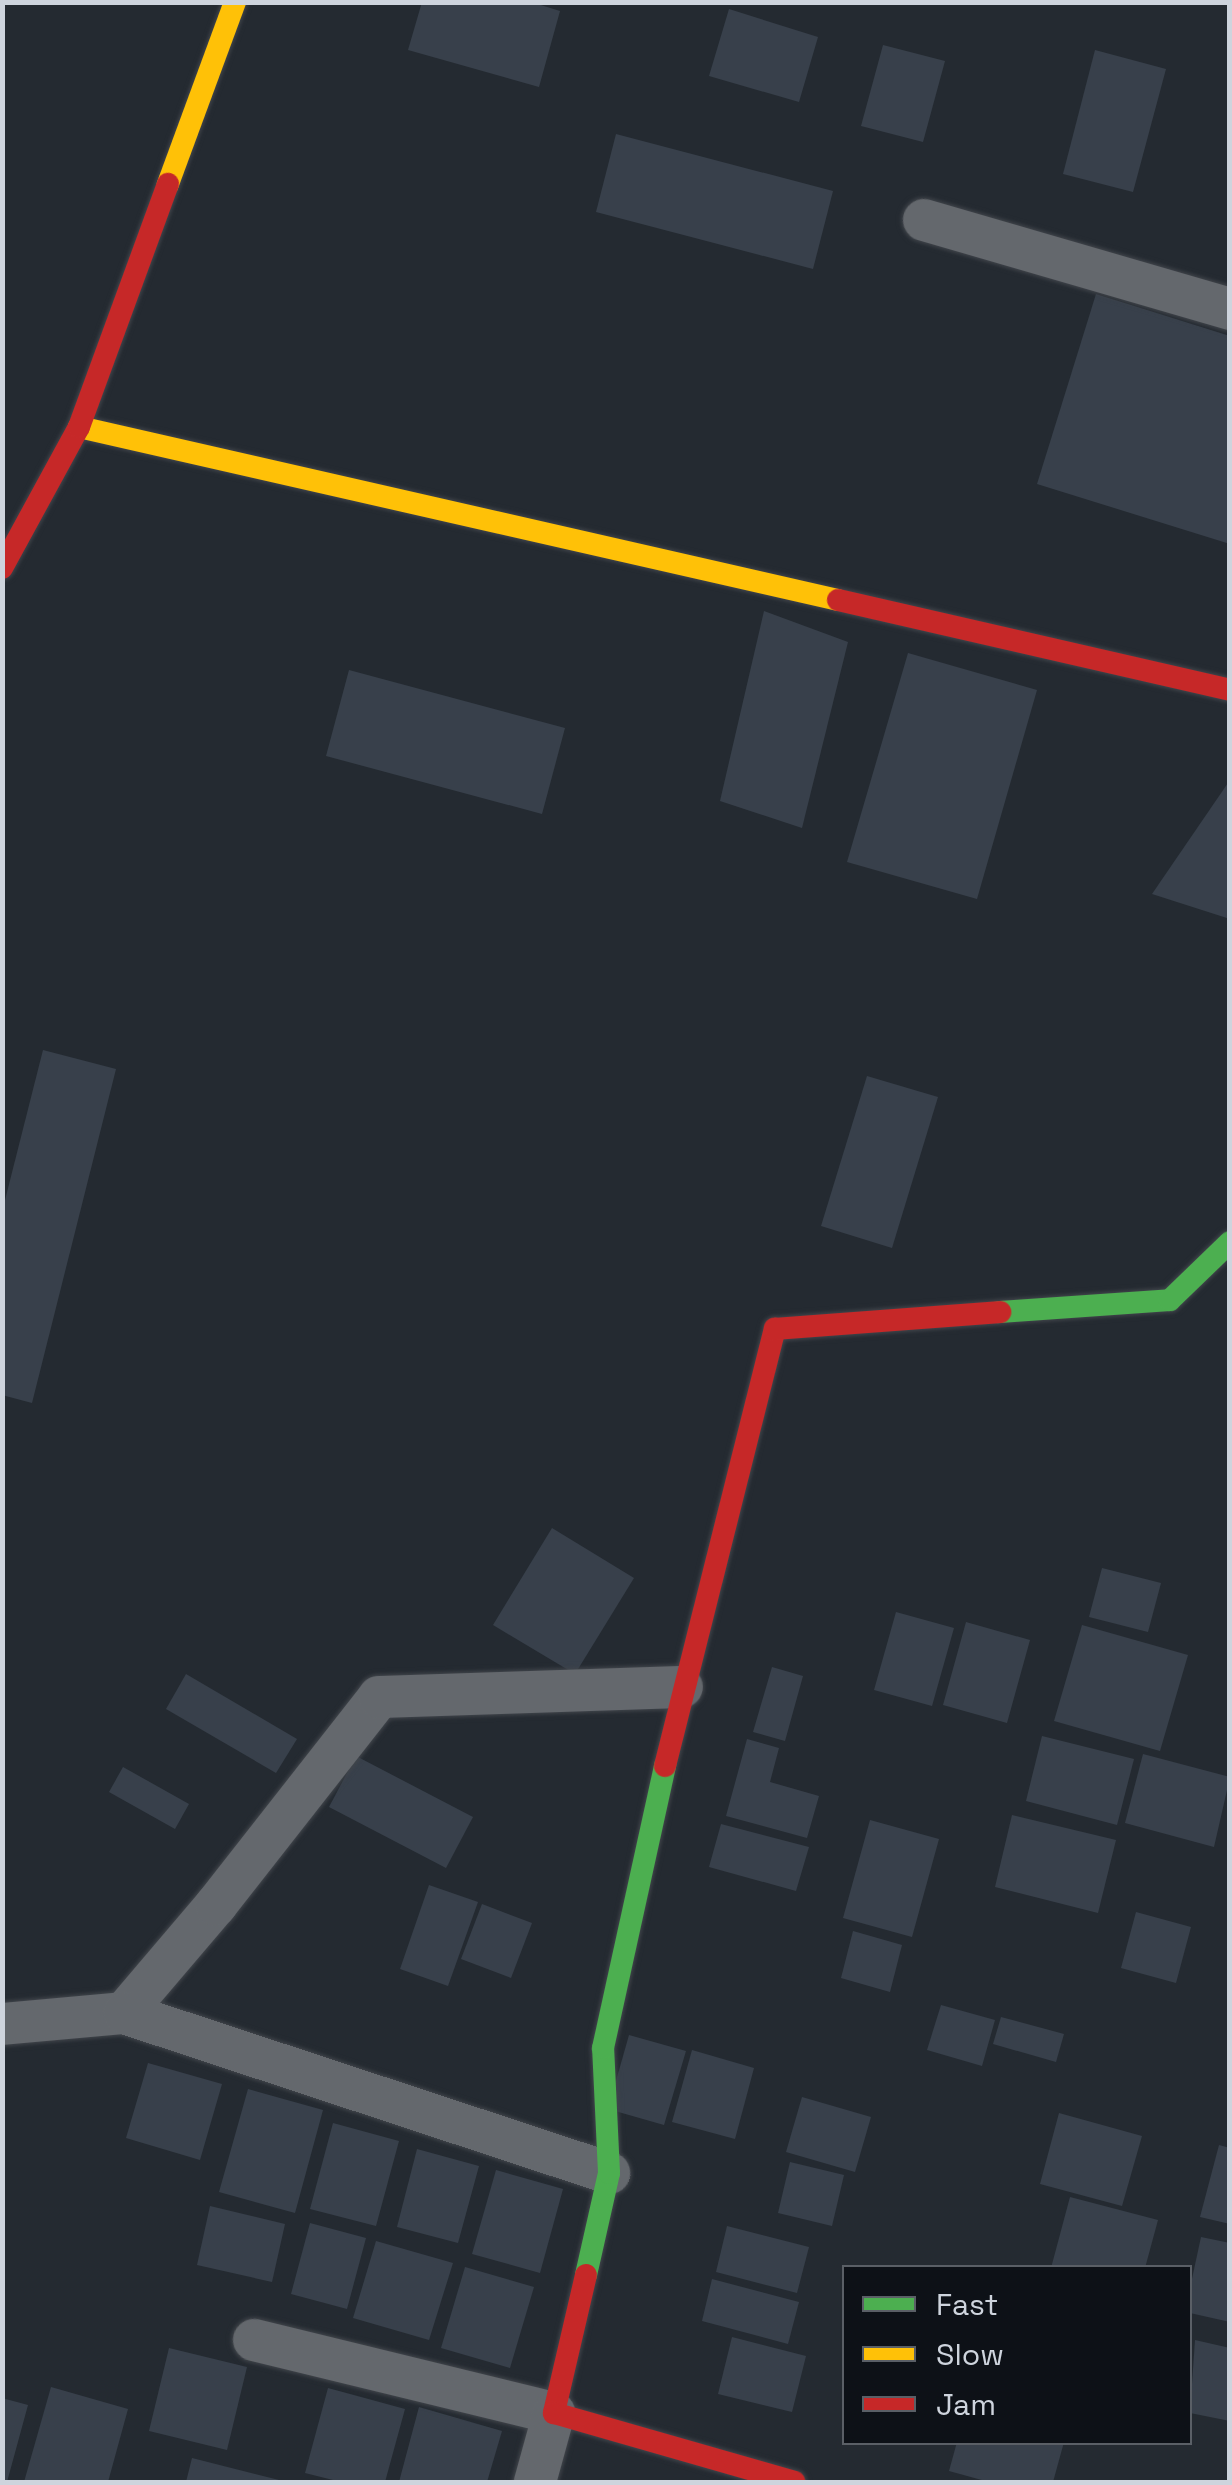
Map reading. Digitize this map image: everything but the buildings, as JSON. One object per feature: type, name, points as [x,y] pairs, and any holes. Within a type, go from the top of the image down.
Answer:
[{"type":"street","points":[[2,568],[79,427],[236,2]]},
{"type":"street","points":[[924,220],[1230,309]]},
{"type":"street","points":[[79,427],[1230,690]]},
{"type":"street","points":[[535,2482],[609,2173],[602,2048],[682,1687],[776,1329],[1170,1300],[1230,1242]]},
{"type":"street","points":[[124,2013],[216,1905],[379,1697],[682,1687]]},
{"type":"street","points":[[2,2024],[124,2013],[609,2173]]},
{"type":"street","points":[[254,2340],[554,2413],[794,2482]]},
{"type":"traffic: fast","points":[[1000,1312],[1170,1300],[1230,1242]]},
{"type":"traffic: fast","points":[[586,2275],[609,2173],[603,2048],[665,1766]]},
{"type":"traffic: slow","points":[[168,184],[235,2]]},
{"type":"traffic: slow","points":[[79,427],[838,600]]},
{"type":"traffic: jam","points":[[2,568],[79,427],[168,184]]},
{"type":"traffic: jam","points":[[838,600],[1230,690]]},
{"type":"traffic: jam","points":[[665,1766],[775,1329],[1000,1312]]},
{"type":"traffic: jam","points":[[586,2275],[554,2413],[794,2482]]}]
